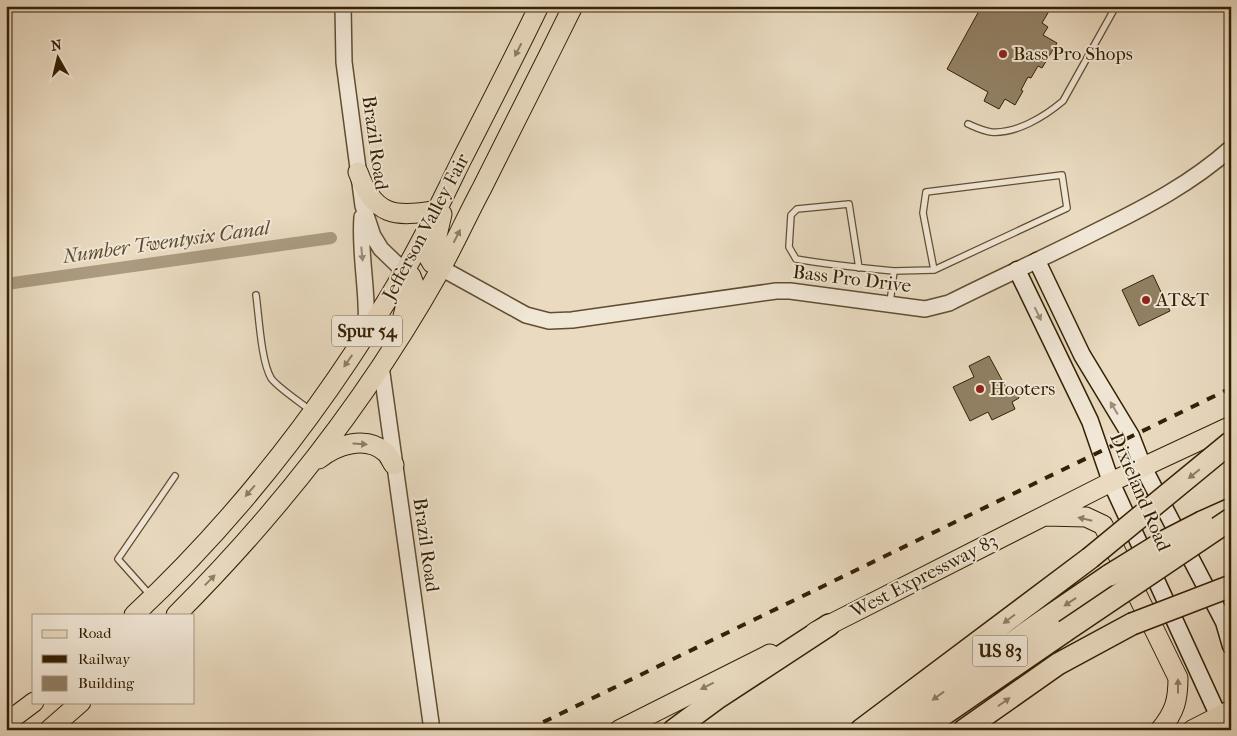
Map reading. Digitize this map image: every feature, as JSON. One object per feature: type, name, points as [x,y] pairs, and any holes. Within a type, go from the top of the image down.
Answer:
[{"type":"highway","points":[[861,730],[1090,558],[1231,442]]},
{"type":"highway","name":"US 83","points":[[890,730],[1110,575],[1165,541],[1231,509]]},
{"type":"highway","points":[[921,730],[1231,519]]},
{"type":"highway","name":"US 83","points":[[964,730],[1058,664],[1132,624],[1231,586]]},
{"type":"highway","points":[[674,730],[716,699],[829,625]]},
{"type":"main road","name":"Jefferson Valley Fair","points":[[135,614],[210,537],[258,482],[312,412],[366,333],[404,271],[437,210],[540,6]]},
{"type":"main road","name":"Spur 54","points":[[177,614],[258,528],[364,393],[441,268],[573,6]]},
{"type":"main road","points":[[358,172],[369,197],[385,210],[406,214],[437,210]]},
{"type":"main road","points":[[441,268],[432,263],[429,258],[436,240],[447,190]]},
{"type":"main road","name":"Dixieland Road","points":[[1037,261],[1082,356],[1131,436],[1144,467],[1224,622],[1231,646]]},
{"type":"main road","name":"Dixieland Road","points":[[1016,270],[1090,421],[1111,482],[1225,719]]},
{"type":"main road","points":[[395,345],[408,297],[414,284],[412,276],[404,271]]},
{"type":"main road","name":"West Expressway 83","points":[[619,730],[1111,482],[1231,426]]},
{"type":"main road","points":[[303,473],[324,455],[335,448],[348,444],[361,443],[374,446],[384,451],[394,465]]},
{"type":"main road","points":[[1044,516],[1086,517],[1103,525],[1178,678],[1178,698],[1169,720],[1160,730]]},
{"type":"main road","points":[[6,723],[32,704]]},
{"type":"main road","points":[[49,730],[79,704]]},
{"type":"main road","points":[[1192,730],[1225,719]]},
{"type":"street","name":"Brazil Road","points":[[343,6],[344,62],[363,206],[373,236],[380,249],[404,271]]},
{"type":"street","name":"Bass Pro Drive","points":[[441,268],[526,315],[549,321],[572,320],[776,291],[890,303],[924,309],[933,308],[949,303],[1146,207],[1183,186],[1231,148]]},
{"type":"street","points":[[363,206],[362,249],[367,299],[366,333]]},
{"type":"street","name":"Brazil Road","points":[[381,366],[432,730]]},
{"type":"lane","points":[[968,124],[988,132],[1004,132],[1027,124],[1050,112],[1062,101],[1116,6]]},
{"type":"lane","points":[[859,268],[850,204],[797,209],[791,215],[789,246],[796,259],[821,264],[859,268],[894,271],[934,270],[1067,208],[1062,175],[926,192],[923,213],[934,270]]},
{"type":"lane","points":[[890,303],[894,271]]},
{"type":"lane","points":[[256,295],[268,372],[272,380],[312,412]]},
{"type":"lane","points":[[153,597],[118,559],[175,476]]},
{"type":"building","name":"Bass Pro Shops","points":[[974,6],[1052,6],[1042,23],[1048,27],[1043,35],[1057,43],[1042,68],[1038,66],[1031,78],[1028,77],[1015,105],[1005,99],[999,109],[984,101],[988,92],[947,69],[980,9]]},
{"type":"building","name":"AT&T","points":[[1153,275],[1170,311],[1139,326],[1122,290]]},
{"type":"building","name":"Hooters","points":[[989,356],[1009,393],[1015,390],[1019,398],[1012,402],[1015,409],[992,420],[988,412],[970,421],[953,387],[974,377],[969,366]]},
{"type":"waterway","name":"Number Twentysix Canal","points":[[6,284],[331,238]]},
{"type":"railway","points":[[527,730],[1231,388]]},
{"type":"place","name":"Bass Pro Shops","points":[[1003,54]]},
{"type":"place","name":"AT&T","points":[[1146,300]]},
{"type":"place","name":"Hooters","points":[[980,389]]}]
